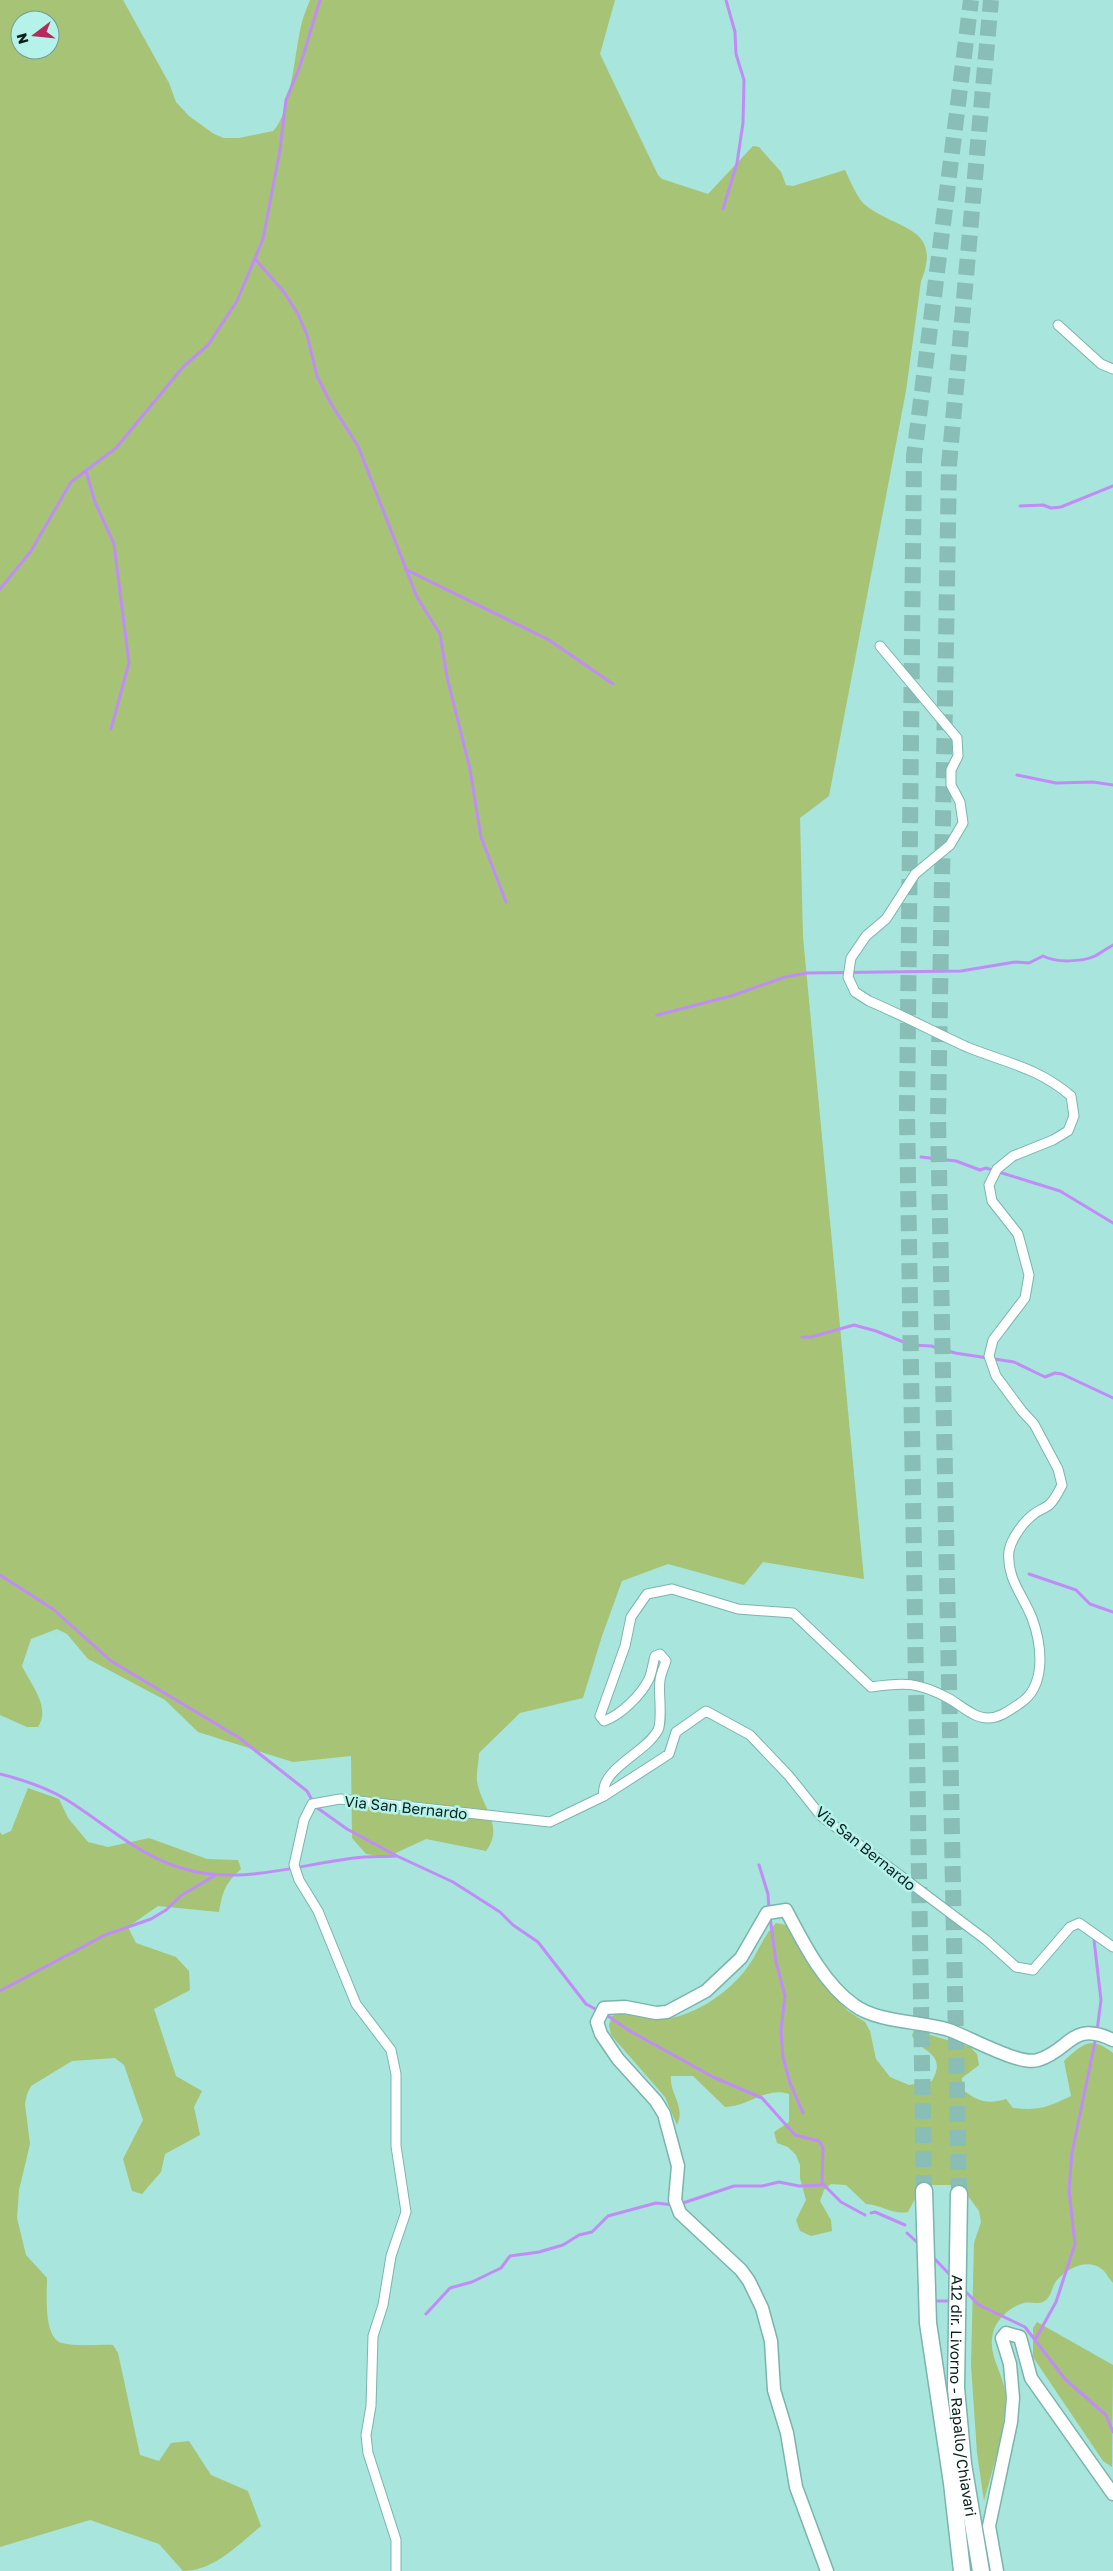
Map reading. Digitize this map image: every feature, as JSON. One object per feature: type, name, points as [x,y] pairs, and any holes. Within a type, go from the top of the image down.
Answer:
[{"type":"highway","points":[[924,2191],[928,2323],[962,2571]]},
{"type":"highway","name":"A12 dir. Livorno - Rapallo/Chiavari","points":[[959,2194],[956,2388],[963,2464],[981,2571]]},
{"type":"street","points":[[1058,325],[1101,364],[1113,369]]},
{"type":"street","points":[[604,1796],[603,1788],[608,1776],[646,1744],[658,1729],[660,1679],[666,1661],[660,1654],[654,1656],[649,1678],[636,1696],[617,1715],[604,1721],[600,1716],[625,1646],[631,1617],[647,1594],[672,1589],[738,1609],[792,1613],[871,1687],[902,1683],[927,1689],[976,1716],[989,1718],[1002,1715],[1027,1700],[1036,1686],[1039,1673],[1038,1638],[1032,1616],[1009,1570],[1009,1549],[1020,1530],[1033,1515],[1051,1504],[1062,1485],[1058,1468],[1034,1424],[996,1376],[989,1356],[993,1340],[1025,1298],[1029,1275],[1025,1252],[1018,1234],[992,1201],[989,1185],[997,1169],[1013,1156],[1052,1140],[1068,1131],[1074,1116],[1071,1096],[1052,1080],[1032,1070],[967,1046],[869,1001],[854,992],[848,978],[851,958],[866,936],[886,919],[915,874],[950,845],[963,823],[960,802],[951,785],[950,770],[958,756],[957,738],[880,646]]},
{"type":"street","name":"Via San Bernardo","points":[[396,2571],[396,2540],[368,2453],[366,2435],[371,2406],[373,2336],[383,2305],[391,2256],[406,2212],[396,2146],[396,2074],[391,2050],[356,2004],[318,1911],[299,1880],[294,1865],[304,1820],[317,1803],[340,1799],[411,1805],[550,1822],[604,1796],[668,1754],[676,1732],[706,1711],[750,1735],[789,1776],[821,1816],[986,1940],[1016,1967],[1033,1970],[1070,1927],[1079,1922],[1113,1946]]},
{"type":"street","points":[[826,2571],[796,2487],[786,2433],[774,2390],[771,2341],[762,2308],[749,2281],[741,2270],[680,2213],[675,2200],[678,2166],[664,2114],[656,2101],[618,2059],[601,2034],[597,2022],[601,2014],[625,2007],[656,2013],[667,2012],[706,1991],[727,1974],[741,1958],[767,1913],[786,1910],[801,1938],[834,1987],[855,2006],[894,2020],[948,2030],[1015,2058],[1038,2061],[1080,2034],[1098,2032],[1113,2040]]},
{"type":"street","points":[[996,2571],[990,2526],[1011,2422],[1013,2398],[1010,2364],[1002,2338],[1006,2333],[1020,2337],[1032,2378],[1113,2494]]},
{"type":"green space","points":[[0,0],[123,0],[169,83],[176,102],[189,116],[214,134],[224,138],[239,138],[273,131],[279,123],[292,80],[299,33],[310,0],[615,0],[600,54],[658,175],[662,179],[708,194],[753,146],[759,147],[781,172],[786,185],[793,186],[845,170],[864,204],[912,231],[921,239],[926,249],[926,263],[921,281],[906,391],[829,796],[800,818],[803,937],[864,1579],[763,1562],[744,1585],[668,1564],[622,1581],[602,1636],[583,1698],[520,1713],[479,1753],[477,1781],[493,1824],[491,1842],[486,1851],[426,1839],[387,1857],[366,1854],[352,1838],[351,1756],[293,1762],[198,1732],[165,1700],[88,1659],[67,1634],[57,1629],[31,1639],[22,1666],[38,1696],[42,1712],[38,1727],[27,1727],[0,1715]]},
{"type":"green space","points":[[28,1788],[59,1799],[68,1818],[88,1842],[108,1847],[149,1838],[207,1859],[238,1860],[241,1869],[231,1879],[226,1888],[219,1912],[158,1906],[128,1927],[136,1943],[176,1957],[189,1971],[190,1990],[154,2009],[176,2076],[202,2091],[194,2107],[200,2135],[165,2154],[161,2172],[142,2194],[132,2191],[123,2159],[143,2120],[124,2065],[115,2058],[72,2061],[31,2086],[27,2094],[25,2104],[30,2144],[19,2190],[17,2218],[26,2255],[47,2278],[47,2314],[52,2333],[56,2339],[62,2343],[74,2345],[113,2345],[118,2353],[140,2455],[159,2461],[171,2443],[189,2441],[211,2475],[248,2491],[261,2526],[216,2562],[194,2570],[183,2571],[159,2544],[90,2520],[0,2547],[0,1832],[2,1835],[11,1831]]},
{"type":"green space","points":[[776,1923],[786,1925],[829,1990],[848,2011],[865,2022],[870,2031],[876,2059],[890,2077],[909,2085],[932,2081],[937,2065],[932,2055],[912,2036],[914,2030],[970,2047],[977,2054],[979,2065],[962,2078],[962,2089],[983,2101],[993,2102],[1006,2099],[1013,2108],[1029,2109],[1043,2107],[1071,2096],[1064,2061],[1082,2046],[1093,2043],[1099,2044],[1113,2053],[1113,2283],[1104,2271],[1098,2267],[1086,2264],[1079,2265],[1067,2271],[1057,2280],[1046,2300],[1040,2303],[1019,2305],[1009,2310],[997,2323],[993,2333],[992,2348],[1004,2385],[1004,2420],[999,2447],[984,2501],[977,2453],[971,2365],[974,2243],[981,2222],[979,2211],[960,2185],[930,2185],[920,2189],[908,2212],[902,2213],[866,2204],[846,2185],[831,2184],[824,2190],[820,2201],[831,2220],[832,2231],[811,2236],[800,2231],[796,2220],[806,2200],[800,2178],[800,2165],[796,2155],[788,2147],[777,2143],[774,2132],[789,2122],[789,2094],[773,2093],[741,2104],[725,2107],[693,2076],[671,2076],[672,2089],[680,2112],[677,2125],[665,2097],[611,2035],[609,2025],[612,2016],[618,2014],[651,2019],[669,2018],[683,2015],[710,2002],[734,1983],[743,1973],[768,1932]]},
{"type":"green space","points":[[1037,2322],[1113,2365],[1112,2467],[1103,2461],[1033,2357],[1033,2328]]},
{"type":"waterway","points":[[0,589],[31,551],[71,482],[116,448],[183,367],[208,345],[237,301],[263,239],[280,150],[286,100],[300,66],[320,0]]},
{"type":"waterway","points":[[723,209],[737,163],[743,123],[744,80],[736,54],[735,32],[726,0]]},
{"type":"waterway","points":[[255,259],[284,292],[298,314],[307,335],[317,376],[330,402],[358,446],[417,597],[440,634],[447,677],[470,769],[481,837],[506,902]]},
{"type":"waterway","points":[[86,471],[95,502],[114,544],[129,663],[111,729]]},
{"type":"waterway","points":[[1020,506],[1043,505],[1051,508],[1061,507],[1113,486]]},
{"type":"waterway","points":[[405,569],[549,640],[613,684]]},
{"type":"waterway","points":[[1017,775],[1056,783],[1093,782],[1113,785]]},
{"type":"waterway","points":[[657,1015],[731,996],[785,977],[807,973],[961,971],[1015,962],[1029,963],[1043,956],[1062,961],[1090,958],[1113,945]]},
{"type":"waterway","points":[[921,1157],[956,1161],[980,1170],[986,1168],[1060,1191],[1113,1223]]},
{"type":"waterway","points":[[802,1337],[811,1337],[854,1325],[876,1331],[911,1345],[931,1346],[955,1353],[1014,1362],[1045,1377],[1055,1373],[1062,1374],[1113,1398]]},
{"type":"waterway","points":[[1029,1574],[1076,1590],[1090,1604],[1113,1612]]},
{"type":"waterway","points":[[0,1575],[53,1609],[111,1661],[238,1737],[307,1791],[316,1807],[347,1829],[397,1856],[453,1882],[500,1912],[513,1925],[538,1942],[586,2004],[599,2011]]},
{"type":"waterway","points":[[0,1774],[26,1781],[51,1791],[150,1855],[181,1868],[202,1873],[246,1875],[354,1858],[396,1856]]},
{"type":"waterway","points":[[759,1865],[768,1894],[769,1910]]},
{"type":"waterway","points":[[0,1991],[105,1935],[151,1919],[166,1910],[182,1895],[214,1876]]},
{"type":"waterway","points":[[770,1917],[776,1962],[785,1996],[781,2031],[783,2057],[790,2083],[803,2113]]},
{"type":"waterway","points":[[1094,1940],[1101,2000],[1097,2031]]},
{"type":"waterway","points":[[605,2014],[630,2031],[713,2077],[762,2098],[795,2135],[819,2141],[823,2148],[822,2183],[841,2202],[865,2215]]},
{"type":"waterway","points":[[1035,2340],[1056,2302],[1075,2244],[1069,2190],[1072,2153],[1096,2037]]},
{"type":"waterway","points":[[680,2204],[734,2186],[762,2186],[779,2182],[799,2186],[824,2185]]},
{"type":"waterway","points":[[426,2314],[450,2288],[472,2282],[501,2268],[510,2256],[539,2252],[563,2245],[579,2235],[592,2232],[608,2216],[656,2203],[674,2205]]},
{"type":"waterway","points":[[871,2213],[875,2212],[905,2225]]},
{"type":"waterway","points":[[907,2233],[920,2245]]},
{"type":"waterway","points":[[932,2256],[952,2277]]},
{"type":"waterway","points":[[963,2289],[979,2305],[1025,2327],[1065,2379],[1106,2415],[1113,2432]]},
{"type":"waterway","points":[[936,2301],[953,2301]]},
{"type":"tunnel","points":[[924,2191],[907,1114],[914,456],[971,0]]},
{"type":"tunnel","points":[[959,2194],[938,1118],[949,465],[991,0]]}]
